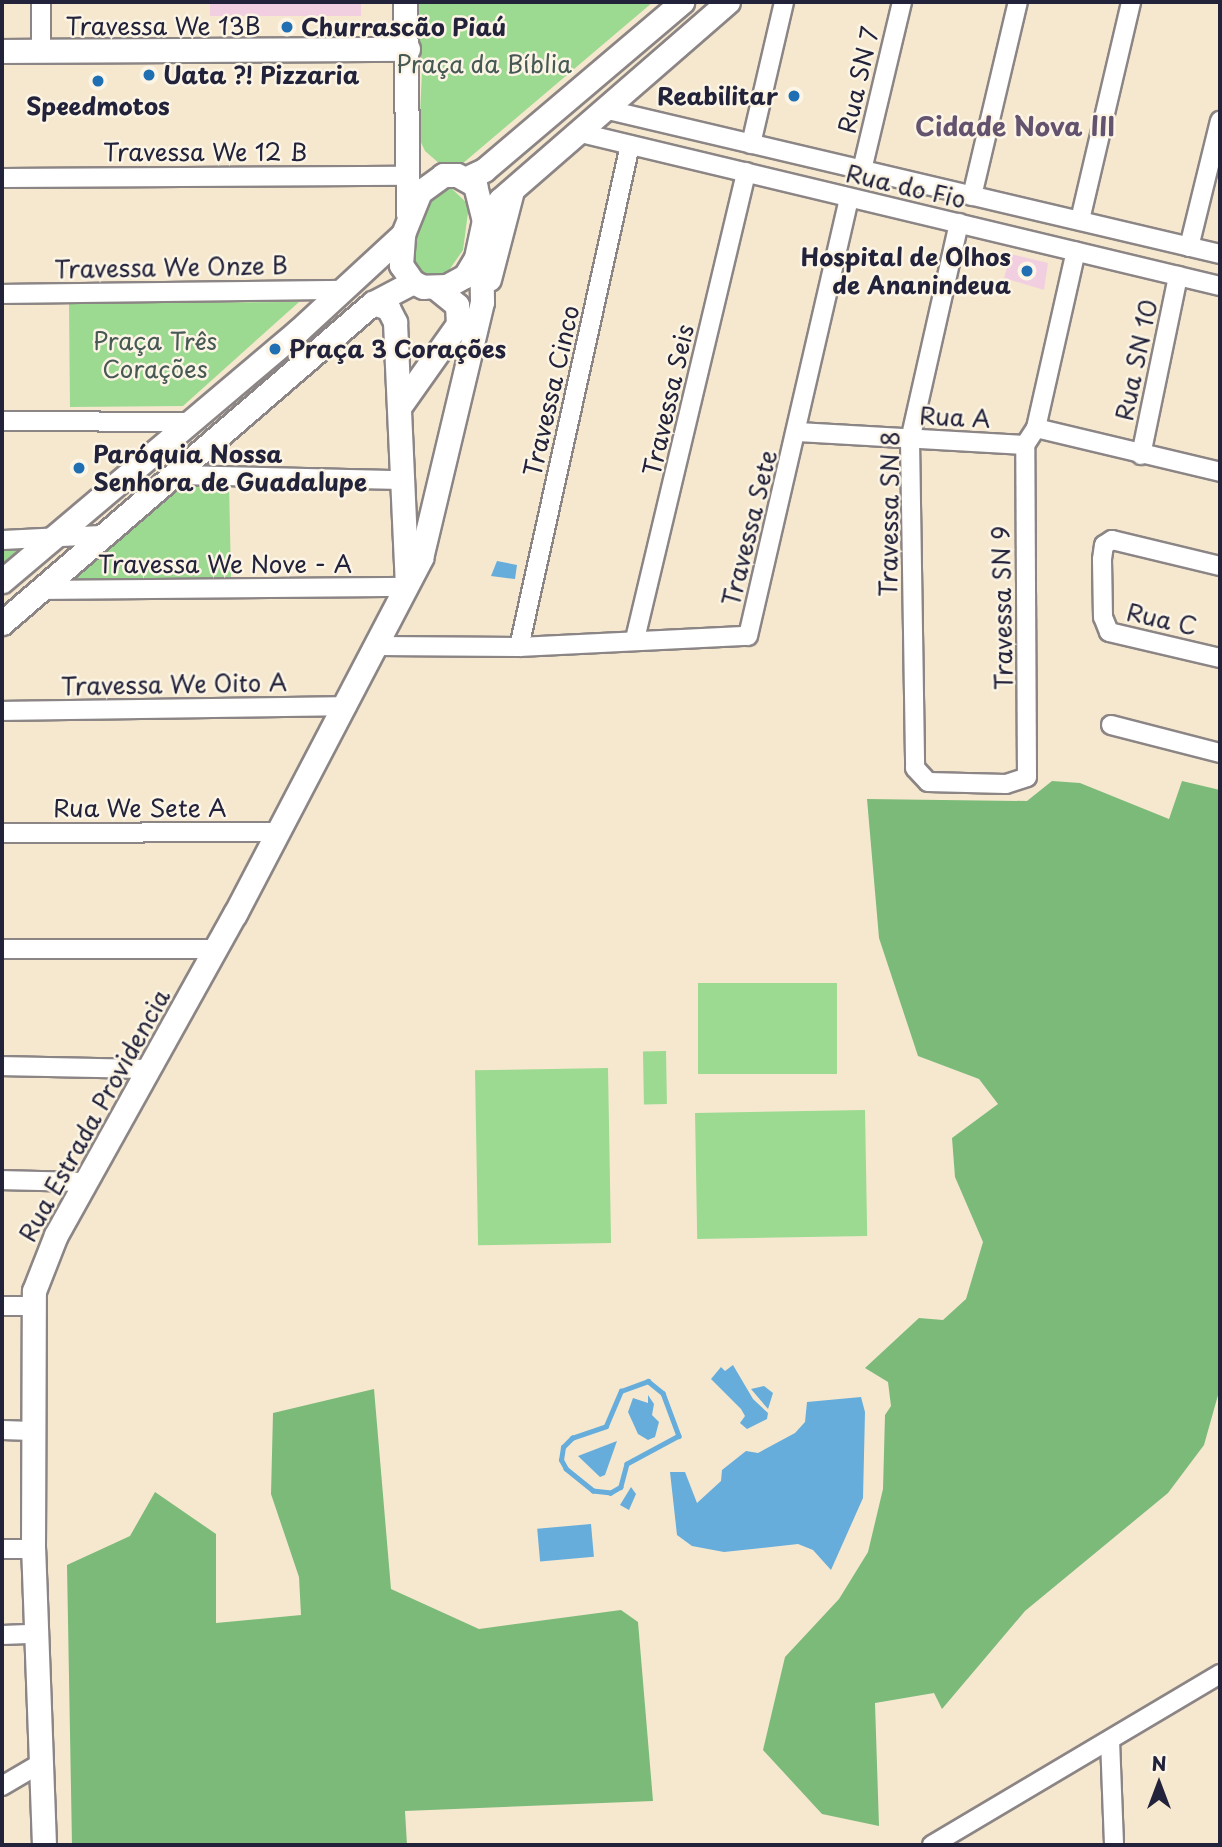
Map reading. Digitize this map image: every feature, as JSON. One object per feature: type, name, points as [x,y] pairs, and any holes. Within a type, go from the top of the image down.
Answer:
[{"type":"main road","points":[[400,406],[458,324],[457,305],[436,288],[413,282],[401,265],[408,176],[408,49],[405,2]]},
{"type":"main road","points":[[467,178],[539,124],[682,2]]},
{"type":"main road","points":[[436,288],[465,276],[483,230],[512,191],[728,2]]},
{"type":"main road","name":"Travessa We 13B","points":[[2,51],[408,49]]},
{"type":"main road","points":[[596,75],[611,81],[611,103]]},
{"type":"main road","points":[[408,123],[426,162],[443,174],[467,178],[481,195],[483,230]]},
{"type":"main road","points":[[539,124],[542,139],[555,152]]},
{"type":"main road","points":[[2,581],[341,290],[405,225],[420,192],[443,174]]},
{"type":"main road","points":[[482,302],[512,191]]},
{"type":"main road","name":"Rua Estrada Providencia","points":[[44,1845],[33,1549],[33,1306],[42,1264],[379,646],[407,587],[436,510],[482,302],[483,230]]},
{"type":"main road","points":[[2,623],[373,303],[413,282]]},
{"type":"main road","name":"Rua Estrada Providencia","points":[[373,303],[388,308],[394,317],[404,480],[407,587]]},
{"type":"street","points":[[41,2],[41,51]]},
{"type":"street","points":[[751,144],[785,2]]},
{"type":"street","name":"Rua SN 7","points":[[862,170],[902,2]]},
{"type":"street","points":[[972,196],[1018,2]]},
{"type":"street","points":[[1080,220],[1131,2]]},
{"type":"street","name":"Rua do Fio","points":[[611,103],[751,144],[1220,254]]},
{"type":"street","points":[[1189,247],[1220,121]]},
{"type":"street","name":"Rua do Fio","points":[[581,133],[1220,286]]},
{"type":"street","name":"Travessa Cinco","points":[[519,648],[630,145]]},
{"type":"street","name":"Travessa Seis","points":[[635,639],[746,172]]},
{"type":"street","name":"Travessa We 12 B","points":[[2,178],[408,176]]},
{"type":"street","name":"Travessa Sete","points":[[635,639],[748,636],[798,432],[849,198]]},
{"type":"street","name":"Travessa SN 8","points":[[959,223],[910,440],[915,768],[920,779],[939,783],[1018,783],[1029,771]]},
{"type":"street","points":[[1115,260],[1124,248],[1123,230]]},
{"type":"street","points":[[1147,268],[1145,252],[1156,238]]},
{"type":"street","points":[[1025,445],[1036,428],[1076,251]]},
{"type":"street","name":"Rua SN 10","points":[[1141,455],[1178,276]]},
{"type":"street","name":"Travessa We Onze B","points":[[2,294],[341,290]]},
{"type":"street","points":[[2,421],[188,422]]},
{"type":"street","points":[[1036,428],[1220,472]]},
{"type":"street","name":"Rua A","points":[[798,432],[1025,445]]},
{"type":"street","name":"Travessa SN 9","points":[[1025,445],[1029,771]]},
{"type":"street","points":[[176,475],[404,480]]},
{"type":"street","points":[[2,540],[102,535]]},
{"type":"street","name":"Rua C","points":[[1220,566],[1106,542],[1102,560],[1103,617],[1109,632],[1220,658]]},
{"type":"street","name":"Travessa We Nove - A","points":[[43,590],[407,587]]},
{"type":"street","points":[[379,646],[519,648],[635,639]]},
{"type":"street","name":"Travessa We Oito A","points":[[2,711],[346,706]]},
{"type":"street","points":[[1111,725],[1220,753]]},
{"type":"street","name":"Rua We Sete A","points":[[2,833],[278,832]]},
{"type":"street","points":[[2,949],[214,949]]},
{"type":"street","points":[[2,1066],[150,1069]]},
{"type":"street","points":[[2,1180],[85,1182]]},
{"type":"street","points":[[2,1306],[33,1306]]},
{"type":"street","points":[[2,1430],[33,1431]]},
{"type":"street","points":[[2,1549],[33,1549]]},
{"type":"street","points":[[2,1635],[35,1634]]},
{"type":"street","points":[[932,1845],[1220,1674]]},
{"type":"street","points":[[1110,1740],[1114,1845]]},
{"type":"street","points":[[2,1786],[41,1763]]},
{"type":"shaded area","points":[[210,2],[361,2],[361,16],[210,16]]},
{"type":"shaded area","name":"Hospital de Olhos de Ananindeua","points":[[1011,254],[1048,263],[1044,290],[1004,278]]},
{"type":"green space","name":"Praça da Bíblia","points":[[417,2],[653,2],[462,164],[440,164],[425,151],[419,138],[422,71]]},
{"type":"green space","points":[[451,188],[469,205],[463,250],[447,273],[430,278],[415,271],[410,259],[422,212],[437,192]]},
{"type":"green space","name":"Praça Três Corações","points":[[299,302],[183,406],[70,407],[69,303]]},
{"type":"green space","points":[[171,483],[229,483],[231,578],[64,581]]},
{"type":"green space","points":[[18,544],[23,551],[2,567],[2,545]]},
{"type":"green space","points":[[1052,781],[1080,783],[1169,819],[1182,781],[1220,790],[1220,1388],[1204,1445],[1168,1493],[1025,1611],[942,1709],[934,1693],[875,1703],[879,1826],[822,1814],[763,1750],[785,1657],[839,1599],[868,1552],[883,1489],[885,1415],[891,1406],[888,1382],[865,1368],[919,1318],[943,1320],[966,1299],[983,1242],[955,1177],[952,1138],[998,1104],[979,1079],[918,1056],[879,938],[867,799],[1027,801]]},
{"type":"green space","points":[[698,983],[837,983],[837,1074],[698,1074]]},
{"type":"green space","points":[[643,1051],[666,1051],[667,1104],[644,1104]]},
{"type":"green space","points":[[608,1068],[611,1243],[478,1245],[475,1070]]},
{"type":"green space","points":[[865,1110],[867,1236],[697,1239],[695,1113]]},
{"type":"green space","points":[[374,1389],[391,1589],[479,1629],[621,1610],[638,1622],[653,1801],[405,1811],[407,1845],[72,1845],[67,1565],[130,1536],[155,1492],[216,1534],[216,1623],[301,1615],[299,1577],[271,1494],[273,1413]]},
{"type":"water","points":[[497,561],[517,565],[515,579],[491,576]]},
{"type":"water","points":[[733,1365],[753,1399],[768,1413],[767,1419],[747,1429],[740,1423],[745,1416],[741,1409],[711,1379],[721,1367],[725,1371]]},
{"type":"water","points":[[764,1386],[773,1393],[768,1409],[751,1389]]},
{"type":"water","points":[[648,1395],[654,1404],[652,1415],[659,1422],[655,1437],[648,1440],[638,1434],[628,1412],[633,1398],[648,1403]]},
{"type":"water","points":[[861,1397],[865,1412],[863,1498],[831,1570],[813,1550],[798,1544],[724,1552],[692,1546],[677,1535],[670,1472],[685,1472],[697,1503],[721,1481],[722,1470],[746,1451],[758,1453],[795,1433],[805,1422],[807,1402]]},
{"type":"water","points":[[617,1441],[605,1475],[600,1477],[578,1456]]},
{"type":"water","points":[[631,1487],[636,1494],[629,1510],[620,1505]]},
{"type":"water","points":[[591,1524],[594,1557],[540,1562],[537,1529]]},
{"type":"waterway","points":[[648,1381],[663,1393],[679,1436],[627,1464],[621,1487],[611,1493],[593,1491],[566,1469],[561,1460],[563,1447],[572,1438],[606,1426],[621,1391],[648,1381]]},
{"type":"place","name":"Churrascão Piaú","points":[[287,27]]},
{"type":"place","name":"Uata ?! Pizzaria","points":[[149,75]]},
{"type":"place","name":"Speedmotos","points":[[98,81]]},
{"type":"place","name":"Reabilitar","points":[[794,96]]},
{"type":"place","name":"Hospital de Olhos de Ananindeua","points":[[1027,271]]},
{"type":"place","name":"Praça 3 Corações","points":[[275,349]]},
{"type":"place","name":"Paróquia Nossa Senhora de Guadalupe","points":[[79,468]]},
{"type":"district","name":"Cidade Nova III","points":[[1015,126]]}]
